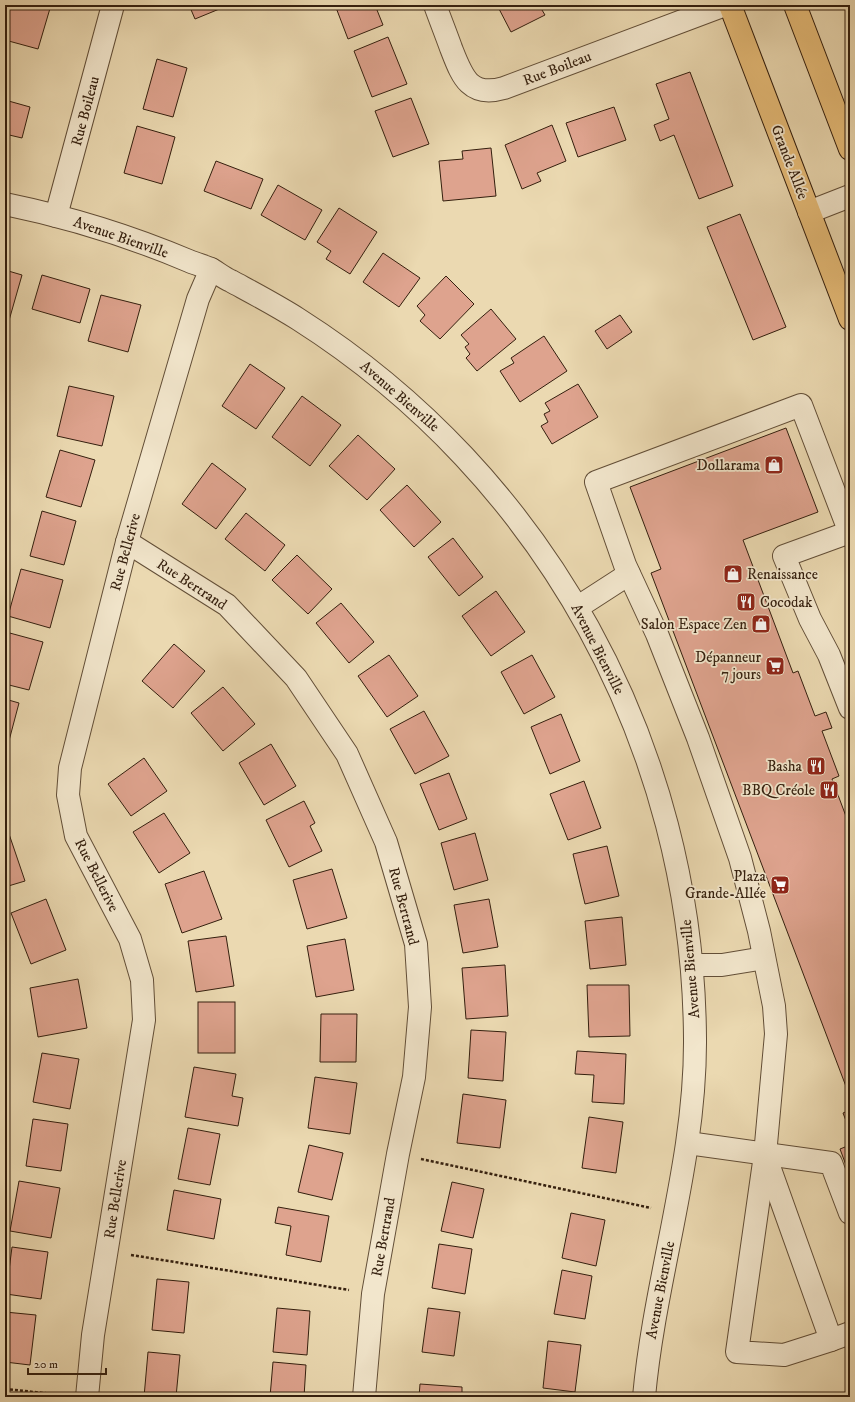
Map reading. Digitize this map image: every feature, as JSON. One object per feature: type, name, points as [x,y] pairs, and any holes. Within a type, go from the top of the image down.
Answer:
[{"type":"main road","name":"Grande Allée","points":[[730,5],[850,319]]},
{"type":"main road","points":[[795,5],[850,149]]},
{"type":"street","name":"Rue Boileau","points":[[56,216],[113,5]]},
{"type":"street","name":"Rue Boileau","points":[[435,5],[462,76],[471,85],[482,90],[489,91],[504,88],[725,5]]},
{"type":"street","points":[[808,212],[850,196]]},
{"type":"street","name":"Avenue Bienville","points":[[5,204],[103,229],[210,269],[269,302],[323,336],[369,368],[406,399],[464,456],[498,495],[534,541],[578,607],[599,646],[624,699],[655,781],[676,860],[685,910],[692,965],[695,1051],[688,1143],[653,1323],[644,1397]]},
{"type":"street","name":"Rue Bellerive","points":[[77,1396],[93,1335],[144,1020],[142,980],[130,939],[76,836],[68,795],[70,768],[127,542],[196,304],[210,269]]},
{"type":"street","points":[[765,1155],[840,1336],[784,1354],[737,1352],[765,1155],[776,1034],[774,1006],[764,958],[740,858],[724,808],[657,634],[629,574],[596,482],[801,405],[850,532],[784,556],[810,619],[829,655],[850,708]]},
{"type":"street","name":"Rue Bertrand","points":[[127,542],[227,605],[296,678],[347,754],[386,842],[416,944],[420,1007],[414,1077],[398,1154],[373,1294],[364,1397]]},
{"type":"street","points":[[578,607],[629,574]]},
{"type":"street","points":[[692,965],[727,965],[764,958]]},
{"type":"street","points":[[688,1143],[830,1163],[850,1213]]},
{"type":"path","points":[[419,1158],[652,1208]]},
{"type":"path","points":[[125,1254],[373,1294]]},
{"type":"path","points":[[5,1389],[77,1396]]},
{"type":"building","points":[[5,5],[51,5],[38,49],[5,40]]},
{"type":"building","points":[[189,5],[229,5],[195,19]]},
{"type":"building","points":[[335,5],[375,5],[383,25],[348,39]]},
{"type":"building","points":[[497,5],[539,5],[545,15],[511,32]]},
{"type":"building","points":[[388,37],[407,84],[372,97],[354,51]]},
{"type":"building","points":[[157,59],[187,68],[173,117],[143,109]]},
{"type":"building","points":[[690,72],[733,186],[699,199],[674,135],[660,141],[654,125],[669,119],[656,84]]},
{"type":"building","points":[[411,98],[429,144],[393,157],[375,111]]},
{"type":"building","points":[[5,100],[30,107],[22,138],[5,134]]},
{"type":"building","points":[[614,107],[626,140],[578,157],[566,123]]},
{"type":"building","points":[[552,125],[566,161],[537,173],[541,181],[522,189],[505,145]]},
{"type":"building","points":[[137,126],[175,137],[162,184],[124,173]]},
{"type":"building","points":[[491,148],[496,196],[443,201],[439,161],[463,159],[462,151]]},
{"type":"building","points":[[216,161],[263,179],[251,209],[204,191]]},
{"type":"building","points":[[278,185],[322,210],[305,240],[261,215]]},
{"type":"building","points":[[339,208],[377,232],[350,274],[326,259],[331,251],[317,242]]},
{"type":"building","points":[[740,214],[786,327],[753,340],[707,227]]},
{"type":"building","points":[[383,253],[420,278],[399,307],[363,282]]},
{"type":"building","points":[[5,270],[22,275],[8,324],[5,324]]},
{"type":"building","points":[[42,275],[90,289],[80,323],[32,309]]},
{"type":"building","points":[[446,276],[474,304],[440,339],[420,321],[425,315],[417,306]]},
{"type":"building","points":[[101,295],[141,305],[128,352],[88,341]]},
{"type":"building","points":[[491,309],[516,339],[477,371],[466,358],[470,354],[465,347],[469,344],[461,335]]},
{"type":"building","points":[[620,315],[632,332],[607,349],[595,331]]},
{"type":"building","points":[[544,336],[567,371],[520,402],[500,371],[514,363],[511,358]]},
{"type":"building","points":[[250,364],[285,388],[256,429],[222,406]]},
{"type":"building","points":[[578,384],[598,417],[552,444],[541,426],[548,422],[544,414],[550,411],[545,403]]},
{"type":"building","points":[[69,386],[114,396],[102,446],[57,436]]},
{"type":"building","points":[[302,396],[341,425],[310,466],[272,437]]},
{"type":"building","points":[[786,428],[818,512],[743,540],[793,673],[798,671],[815,716],[826,712],[832,728],[822,731],[839,776],[832,779],[850,827],[850,1097],[651,573],[661,569],[630,487]]},
{"type":"building","points":[[358,435],[395,469],[367,500],[329,466]]},
{"type":"building","points":[[60,450],[95,460],[81,507],[46,497]]},
{"type":"building","points":[[212,463],[246,489],[216,529],[182,504]]},
{"type":"building","points":[[407,485],[441,522],[414,547],[380,510]]},
{"type":"building","points":[[42,511],[76,521],[64,565],[30,556]]},
{"type":"building","points":[[246,513],[285,545],[265,571],[225,539]]},
{"type":"building","points":[[453,538],[483,577],[459,596],[428,557]]},
{"type":"building","points":[[297,555],[332,589],[308,614],[272,580]]},
{"type":"building","points":[[21,569],[63,580],[50,628],[8,616]]},
{"type":"building","points":[[496,591],[525,632],[491,656],[462,616]]},
{"type":"building","points":[[341,603],[374,642],[349,663],[316,623]]},
{"type":"building","points":[[6,632],[43,642],[29,690],[5,684]]},
{"type":"building","points":[[174,644],[205,671],[173,708],[142,681]]},
{"type":"building","points":[[389,655],[418,696],[387,717],[358,676]]},
{"type":"building","points":[[532,655],[555,697],[524,714],[501,672]]},
{"type":"building","points":[[223,687],[255,724],[223,751],[191,713]]},
{"type":"building","points":[[5,699],[19,703],[6,752],[5,752]]},
{"type":"building","points":[[424,711],[449,756],[415,774],[390,729]]},
{"type":"building","points":[[561,714],[580,761],[550,774],[531,727]]},
{"type":"building","points":[[271,744],[296,786],[264,805],[239,763]]},
{"type":"building","points":[[144,758],[167,791],[131,816],[108,784]]},
{"type":"building","points":[[5,773],[7,773],[5,804]]},
{"type":"building","points":[[449,773],[467,819],[439,830],[420,784]]},
{"type":"building","points":[[584,781],[601,828],[568,840],[550,794]]},
{"type":"building","points":[[304,801],[315,823],[310,826],[322,851],[289,867],[266,820]]},
{"type":"building","points":[[164,813],[190,853],[159,873],[133,832]]},
{"type":"building","points":[[8,831],[25,881],[5,887],[5,832]]},
{"type":"building","points":[[475,833],[488,880],[454,890],[441,843]]},
{"type":"building","points":[[607,846],[619,896],[585,904],[573,854]]},
{"type":"building","points":[[332,869],[347,918],[307,929],[293,880]]},
{"type":"building","points":[[204,871],[222,919],[182,933],[165,884]]},
{"type":"building","points":[[46,899],[66,950],[31,964],[11,913]]},
{"type":"building","points":[[489,899],[498,947],[463,953],[454,905]]},
{"type":"building","points":[[622,917],[626,965],[590,969],[585,921]]},
{"type":"building","points":[[226,936],[234,986],[196,992],[188,941]]},
{"type":"building","points":[[345,939],[354,990],[316,997],[307,946]]},
{"type":"building","points":[[505,965],[508,1016],[466,1019],[462,968]]},
{"type":"building","points":[[78,979],[87,1028],[38,1037],[30,988]]},
{"type":"building","points":[[587,985],[629,985],[630,1036],[589,1037]]},
{"type":"building","points":[[198,1002],[235,1002],[235,1053],[198,1053]]},
{"type":"building","points":[[321,1014],[357,1014],[356,1062],[320,1062]]},
{"type":"building","points":[[471,1030],[506,1032],[503,1081],[468,1078]]},
{"type":"building","points":[[577,1051],[626,1054],[624,1104],[592,1102],[594,1075],[575,1074]]},
{"type":"building","points":[[42,1053],[79,1059],[70,1109],[33,1102]]},
{"type":"building","points":[[194,1067],[236,1074],[232,1096],[243,1098],[238,1126],[185,1117]]},
{"type":"building","points":[[315,1077],[357,1083],[350,1134],[308,1128]]},
{"type":"building","points":[[463,1094],[506,1100],[500,1148],[457,1143]]},
{"type":"building","points":[[850,1110],[850,1131],[843,1113]]},
{"type":"building","points":[[589,1117],[623,1122],[616,1173],[582,1168]]},
{"type":"building","points":[[33,1119],[68,1124],[61,1171],[26,1166]]},
{"type":"building","points":[[188,1128],[220,1134],[210,1185],[178,1179]]},
{"type":"building","points":[[309,1145],[343,1153],[332,1200],[298,1192]]},
{"type":"building","points":[[850,1145],[850,1176],[840,1149]]},
{"type":"building","points":[[19,1181],[60,1188],[51,1238],[10,1231]]},
{"type":"building","points":[[452,1182],[484,1189],[473,1238],[441,1231]]},
{"type":"building","points":[[174,1190],[221,1199],[214,1239],[167,1230]]},
{"type":"building","points":[[278,1207],[329,1216],[321,1262],[286,1255],[291,1226],[275,1223]]},
{"type":"building","points":[[571,1213],[605,1220],[596,1266],[562,1258]]},
{"type":"building","points":[[439,1244],[472,1249],[465,1294],[432,1288]]},
{"type":"building","points":[[12,1247],[48,1252],[41,1299],[6,1294]]},
{"type":"building","points":[[562,1270],[592,1276],[585,1319],[554,1314]]},
{"type":"building","points":[[157,1279],[189,1282],[184,1333],[152,1330]]},
{"type":"building","points":[[277,1308],[310,1311],[307,1355],[273,1352]]},
{"type":"building","points":[[428,1308],[460,1312],[454,1356],[422,1352]]},
{"type":"building","points":[[5,1312],[36,1315],[30,1365],[5,1362]]},
{"type":"building","points":[[548,1341],[581,1345],[575,1392],[543,1388]]},
{"type":"building","points":[[148,1352],[180,1355],[176,1397],[144,1397]]},
{"type":"building","points":[[273,1362],[306,1365],[304,1397],[270,1397]]},
{"type":"building","points":[[420,1384],[462,1387],[462,1397],[419,1397]]},
{"type":"place","name":"Dollarama","points":[[774,465]]},
{"type":"place","name":"Renaissance","points":[[733,574]]},
{"type":"place","name":"Cocodak","points":[[746,602]]},
{"type":"place","name":"Salon Espace Zen","points":[[761,624]]},
{"type":"place","name":"Dépanneur 7 jours","points":[[775,666]]},
{"type":"place","name":"Basha","points":[[816,766]]},
{"type":"place","name":"BBQ Créole","points":[[829,790]]},
{"type":"place","name":"Plaza Grande-Allée","points":[[780,885]]}]
